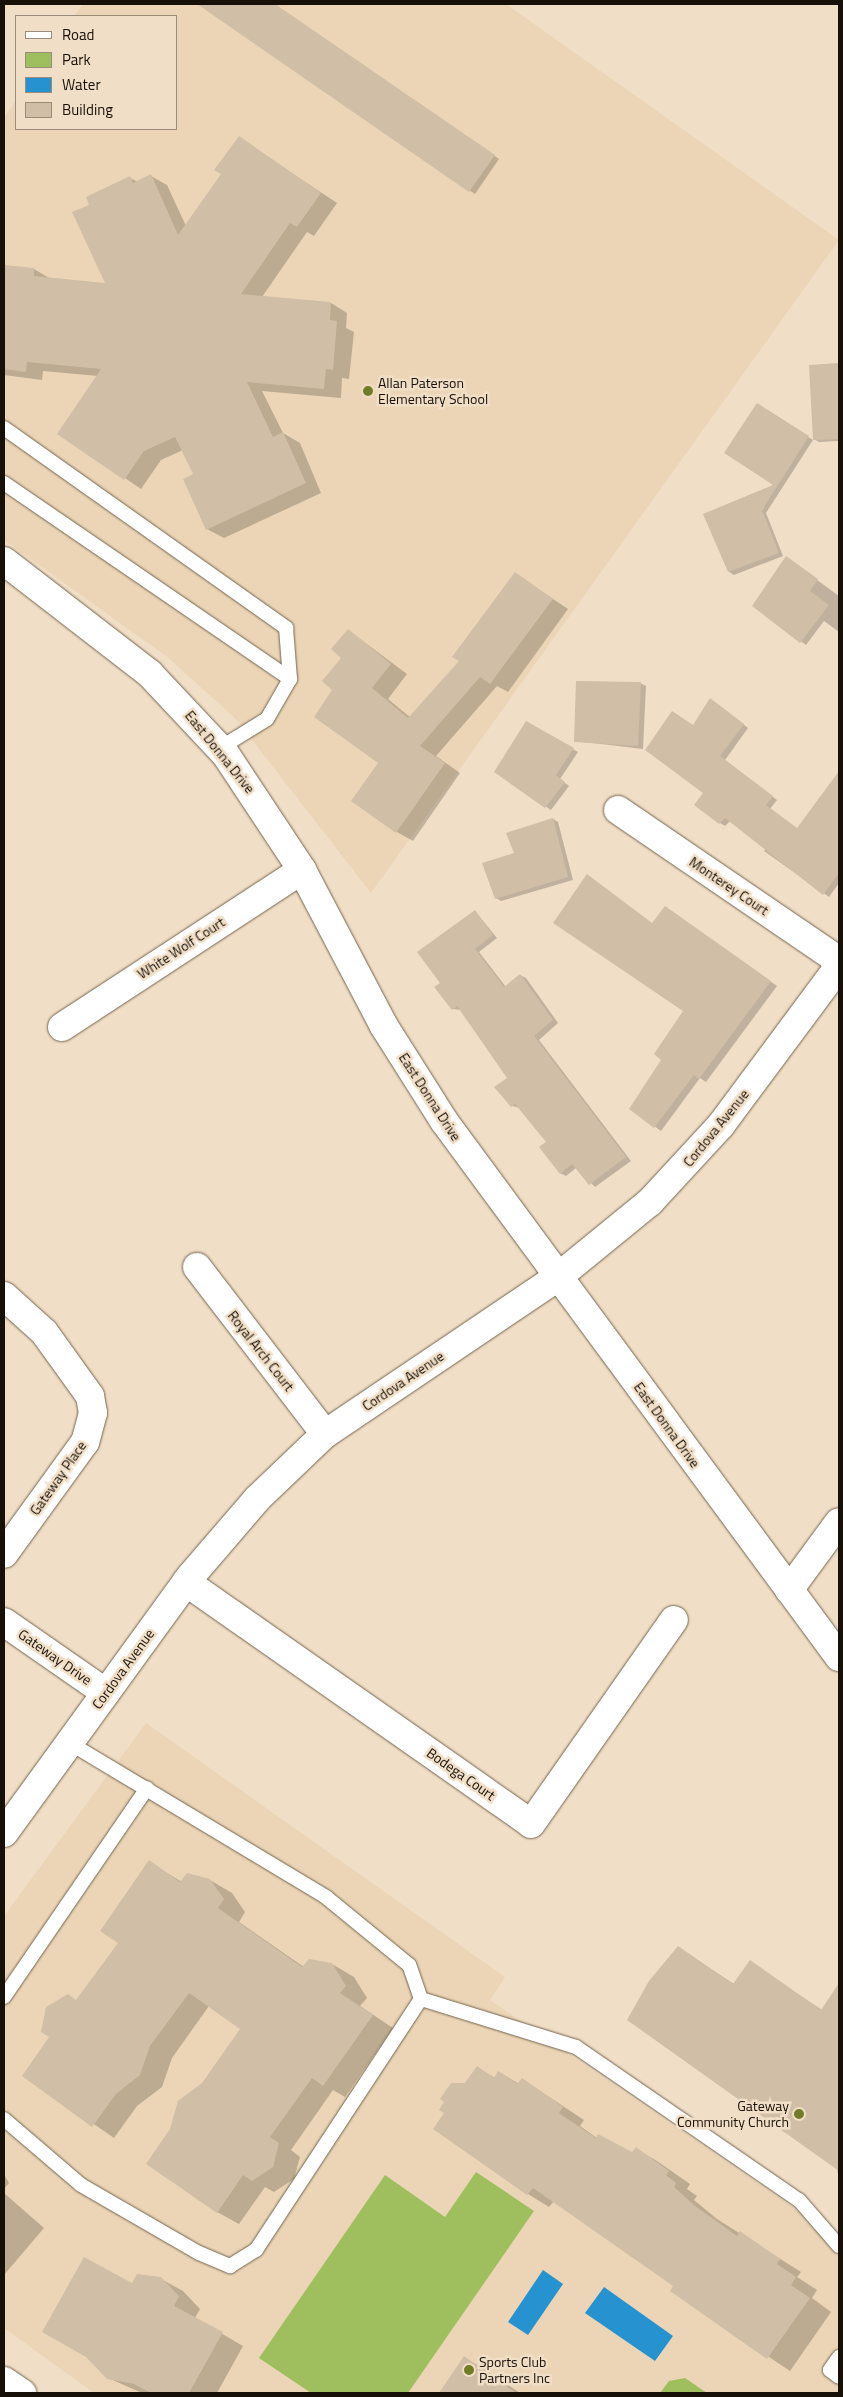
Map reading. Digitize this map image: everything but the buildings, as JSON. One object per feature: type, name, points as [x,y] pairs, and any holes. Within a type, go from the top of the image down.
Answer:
[{"type":"street","name":"East Donna Drive","points":[[4,561],[150,674],[220,748],[302,870],[413,1074],[558,1278],[839,1657]]},
{"type":"street","name":"Monterey Court","points":[[618,810],[839,961]]},
{"type":"street","name":"White Wolf Court","points":[[62,1027],[302,870]]},
{"type":"street","name":"Cordova Avenue","points":[[4,1833],[186,1582],[258,1498],[325,1434],[558,1278],[669,1184],[721,1125],[839,966]]},
{"type":"street","name":"Royal Arch Court","points":[[197,1268],[325,1434]]},
{"type":"street","name":"Gateway Place","points":[[4,1296],[44,1332],[90,1396],[93,1414],[85,1442],[4,1554]]},
{"type":"street","points":[[790,1590],[839,1522]]},
{"type":"street","name":"Bodega Court","points":[[186,1582],[532,1824],[674,1620]]},
{"type":"street","name":"Gateway Drive","points":[[4,1622],[106,1693]]},
{"type":"street","points":[[4,2381],[22,2393]]},
{"type":"lane","points":[[4,428],[286,628],[290,679],[267,719],[220,748]]},
{"type":"lane","points":[[4,482],[290,679]]},
{"type":"lane","points":[[70,1743],[326,1897],[409,1965],[421,1998]]},
{"type":"lane","points":[[4,1997],[147,1788]]},
{"type":"lane","points":[[4,2119],[81,2185],[199,2253],[230,2266],[256,2250],[421,1998]]},
{"type":"lane","points":[[421,1998],[576,2047],[799,2200],[839,2246]]},
{"type":"lane","points":[[839,2357],[830,2370],[839,2377]]},
{"type":"shaded area","name":"Allan Paterson Elementary School","points":[[83,4],[506,4],[839,240],[371,893],[235,718],[166,656],[4,540],[4,118],[15,102],[15,130],[178,130],[178,15],[75,15]]},
{"type":"shaded area","points":[[146,1723],[505,1977],[490,2000],[839,2239],[839,2393],[94,2393],[4,2328],[4,1916]]},
{"type":"green space","points":[[476,2172],[534,2211],[408,2393],[311,2393],[259,2358],[385,2175],[445,2217]]},
{"type":"green space","points":[[685,2378],[707,2393],[660,2393],[669,2381]]},
{"type":"water","points":[[543,2270],[563,2284],[528,2335],[508,2322]]},
{"type":"water","points":[[604,2287],[673,2336],[655,2361],[585,2313]]},
{"type":"place","name":"Allan Paterson Elementary School","points":[[368,391]]},
{"type":"place","name":"Gateway Community Church","points":[[799,2114]]},
{"type":"place","name":"Sports Club Partners Inc","points":[[469,2370]]}]
